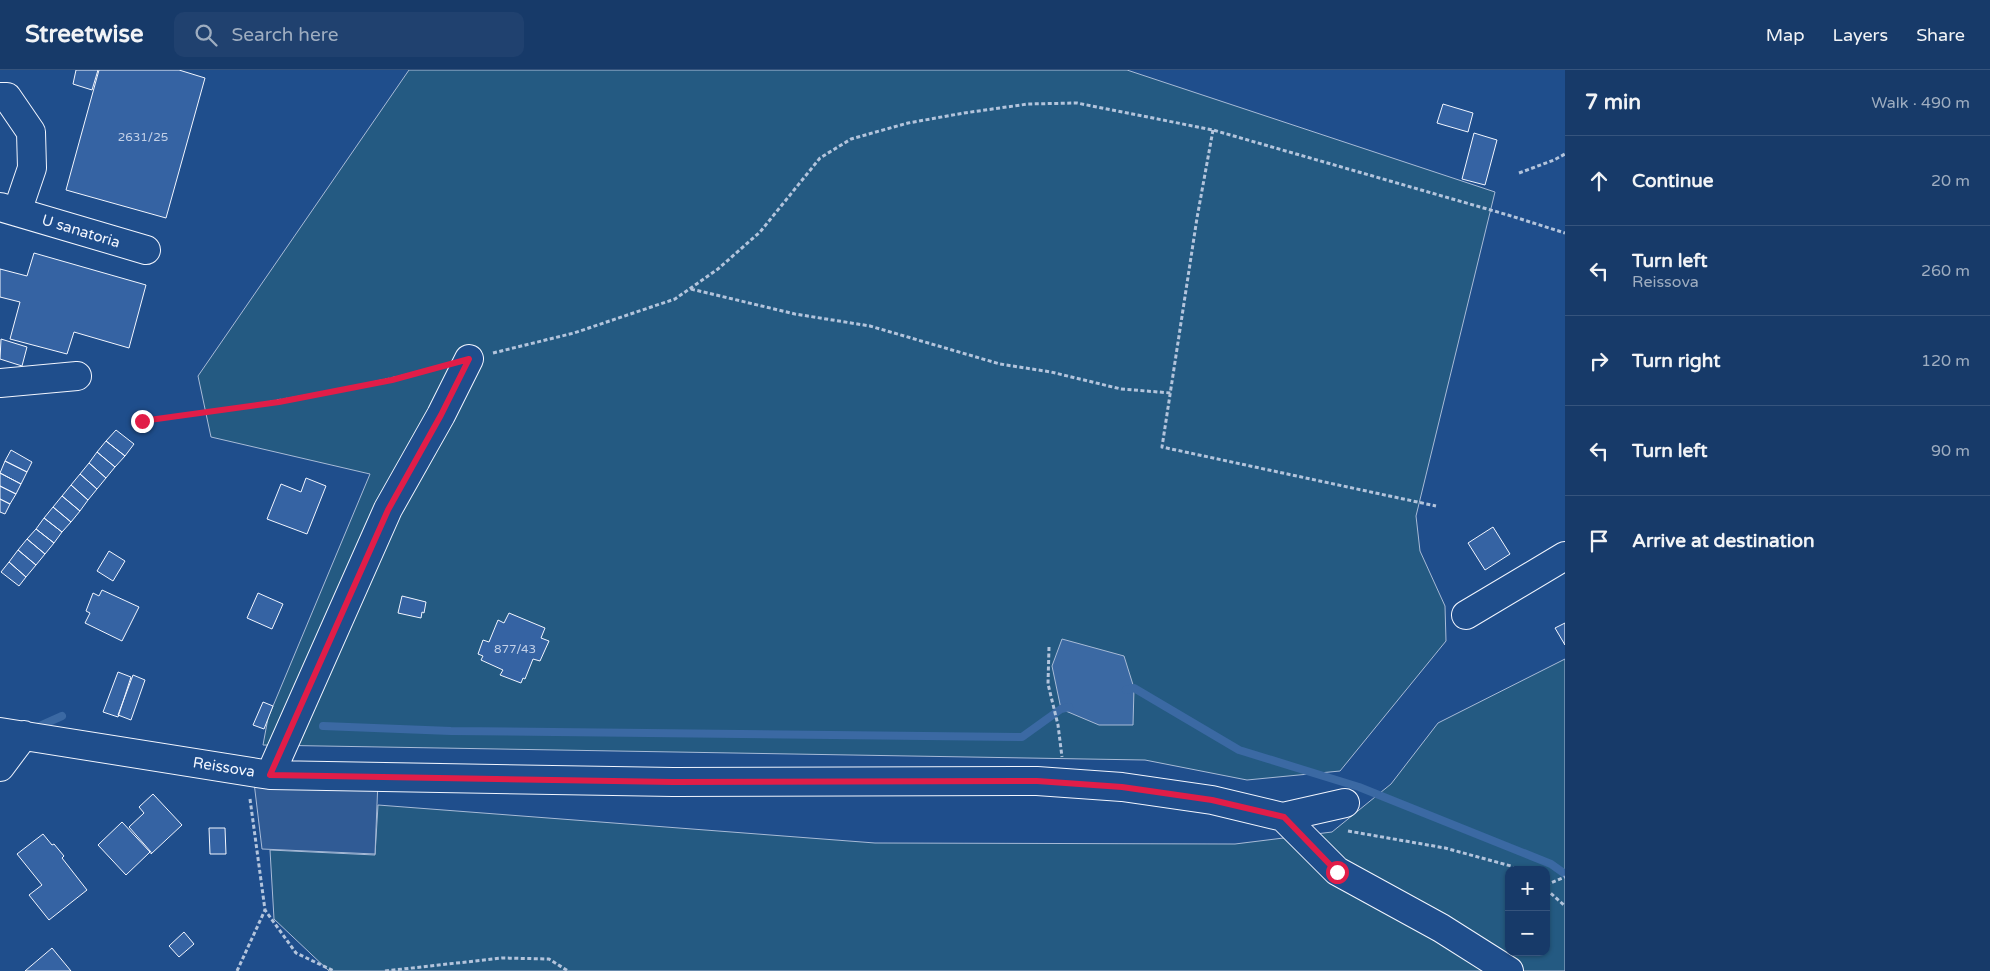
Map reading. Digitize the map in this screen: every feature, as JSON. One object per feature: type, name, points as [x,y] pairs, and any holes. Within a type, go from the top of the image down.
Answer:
[{"type":"street","name":"U sanatoria","points":[[0,98],[7,97],[31,132],[32,168],[8,209],[146,250]]},
{"type":"street","points":[[258,773],[388,510],[441,415],[469,359]]},
{"type":"street","points":[[0,383],[77,376]]},
{"type":"street","points":[[1466,615],[1565,556]]},
{"type":"street","points":[[0,768],[12,734]]},
{"type":"street","name":"Reissova","points":[[12,734],[258,773],[673,782],[1066,782],[1122,787],[1212,800],[1284,817],[1345,803]]},
{"type":"street","points":[[1284,817],[1337,872],[1441,928],[1509,971]]},
{"type":"path","points":[[142,421],[279,402],[392,380],[574,333],[675,299],[718,269],[760,232],[820,158],[851,139],[908,123],[1028,104],[1077,103],[1213,130],[1565,233]]},
{"type":"path","points":[[1213,130],[1197,218],[1162,447],[1436,506]]},
{"type":"path","points":[[1519,173],[1565,154]]},
{"type":"path","points":[[690,289],[795,314],[870,326],[1000,364],[1051,372],[1121,389],[1171,393]]},
{"type":"path","points":[[1049,647],[1048,684],[1058,725],[1066,782]]},
{"type":"path","points":[[237,971],[265,910],[258,773]]},
{"type":"path","points":[[1339,829],[1445,848],[1511,866]]},
{"type":"path","points":[[1550,883],[1565,877]]},
{"type":"path","points":[[1550,893],[1565,906]]},
{"type":"path","points":[[265,910],[296,952],[334,971]]},
{"type":"path","points":[[385,971],[502,958],[549,960],[568,971]]},
{"type":"shaded area","points":[[409,70],[1127,70],[1495,192],[1416,516],[1420,551],[1445,606],[1446,641],[1340,771],[1247,780],[1145,760],[263,745],[268,718],[370,474],[211,437],[198,376]]},
{"type":"shaded area","points":[[1062,639],[1124,656],[1134,688],[1133,725],[1099,725],[1061,709],[1052,666]]},
{"type":"shaded area","points":[[1565,659],[1565,971],[329,971],[274,919],[270,850],[375,855],[378,805],[875,843],[1235,844],[1332,832],[1391,784],[1438,723]]},
{"type":"shaded area","points":[[253,774],[378,780],[375,854],[262,849]]},
{"type":"building","points":[[76,70],[98,70],[92,90],[73,84]]},
{"type":"building","points":[[99,70],[179,70],[205,78],[166,218],[66,190]]},
{"type":"building","points":[[1443,104],[1473,113],[1468,132],[1437,123]]},
{"type":"building","points":[[1474,133],[1497,140],[1485,185],[1462,179]]},
{"type":"building","points":[[34,253],[146,285],[129,348],[74,332],[67,354],[10,339],[20,302],[0,297],[0,269],[27,276]]},
{"type":"building","points":[[1,339],[27,347],[22,366],[0,359]]},
{"type":"building","points":[[116,430],[134,444],[125,456],[106,441]]},
{"type":"building","points":[[106,441],[125,456],[115,467],[97,452]]},
{"type":"building","points":[[11,450],[32,462],[27,472],[5,461]]},
{"type":"building","points":[[97,452],[115,467],[106,478],[89,463]]},
{"type":"building","points":[[5,461],[27,472],[21,484],[0,473]]},
{"type":"building","points":[[89,463],[106,478],[97,489],[80,474]]},
{"type":"building","points":[[0,473],[21,484],[16,494],[0,486]]},
{"type":"building","points":[[80,474],[97,489],[88,500],[71,485]]},
{"type":"building","points":[[306,478],[326,486],[307,534],[267,519],[281,484],[301,492]]},
{"type":"building","points":[[71,485],[88,500],[80,511],[62,496]]},
{"type":"building","points":[[0,486],[16,494],[10,504],[0,499]]},
{"type":"building","points":[[62,496],[80,511],[71,522],[53,507]]},
{"type":"building","points":[[0,499],[10,504],[5,514],[0,512]]},
{"type":"building","points":[[53,507],[71,522],[62,532],[44,518]]},
{"type":"building","points":[[44,518],[62,532],[54,543],[36,529]]},
{"type":"building","points":[[1493,527],[1510,554],[1485,570],[1468,543]]},
{"type":"building","points":[[36,529],[54,543],[45,554],[27,539]]},
{"type":"building","points":[[27,539],[45,554],[36,565],[18,550]]},
{"type":"building","points":[[18,550],[36,565],[26,577],[9,562]]},
{"type":"building","points":[[109,551],[125,561],[113,581],[97,571]]},
{"type":"building","points":[[9,562],[26,577],[19,586],[1,572]]},
{"type":"building","points":[[102,590],[139,607],[122,641],[85,623],[90,613],[86,611],[93,593],[99,596]]},
{"type":"building","points":[[258,593],[283,604],[272,629],[247,618]]},
{"type":"building","points":[[402,596],[426,602],[421,618],[398,613]]},
{"type":"building","points":[[509,613],[545,628],[541,638],[549,641],[540,661],[533,659],[525,679],[523,678],[521,683],[500,675],[503,670],[481,660],[483,656],[478,654],[483,640],[489,642],[498,620],[504,623]]},
{"type":"building","points":[[1565,623],[1565,645],[1555,628]]},
{"type":"building","points":[[118,672],[131,677],[118,717],[103,712]]},
{"type":"building","points":[[133,675],[145,680],[131,720],[118,715]]},
{"type":"building","points":[[263,702],[273,706],[264,729],[253,725]]},
{"type":"building","points":[[153,794],[182,825],[151,854],[129,827],[144,813],[139,807]]},
{"type":"building","points":[[122,822],[150,852],[126,875],[98,845]]},
{"type":"building","points":[[209,828],[225,828],[226,854],[210,854]]},
{"type":"building","points":[[43,834],[64,856],[62,858],[87,890],[49,920],[29,895],[42,885],[17,854]]},
{"type":"building","points":[[184,932],[194,944],[179,957],[169,946]]},
{"type":"building","points":[[52,948],[71,971],[25,971]]},
{"type":"waterway","points":[[1126,690],[1134,688],[1239,750],[1359,787],[1551,864],[1565,874]]},
{"type":"waterway","points":[[323,726],[451,731],[1022,737],[1061,709],[1069,707]]},
{"type":"waterway","points":[[33,729],[62,716]]},
{"type":"route","points":[[142,421],[279,402],[392,380],[469,359],[441,415],[388,510],[270,775],[673,782],[1037,781],[1122,787],[1212,800],[1284,817],[1337,872]]}]
